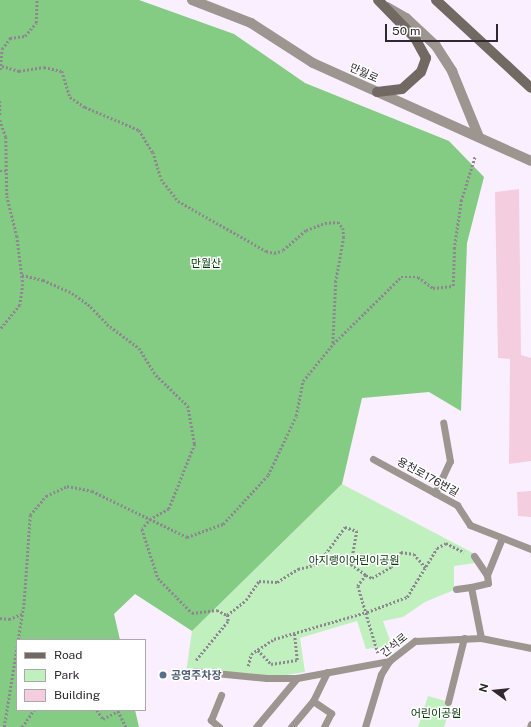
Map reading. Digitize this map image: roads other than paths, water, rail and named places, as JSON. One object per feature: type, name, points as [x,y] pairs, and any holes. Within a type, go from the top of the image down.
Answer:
[{"type":"main road","points":[[436,0],[531,88]]},
{"type":"main road","points":[[378,1],[415,38],[426,58],[421,72],[402,89],[378,92]]},
{"type":"street","name":"만월로","points":[[192,0],[251,23],[313,63],[531,161]]},
{"type":"street","points":[[378,1],[406,18],[436,46],[452,70],[479,137]]},
{"type":"lane","points":[[435,493],[450,461],[443,423]]},
{"type":"lane","name":"용천로176번길","points":[[373,459],[457,505],[470,525],[531,549]]},
{"type":"lane","points":[[487,575],[502,538]]},
{"type":"lane","points":[[456,589],[488,583],[487,575],[474,556]]},
{"type":"lane","points":[[471,587],[481,638]]},
{"type":"lane","points":[[448,702],[464,638]]},
{"type":"lane","name":"간석로","points":[[364,727],[381,674],[389,661],[415,641],[481,638],[531,648]]},
{"type":"lane","points":[[195,671],[246,676],[297,678],[389,661]]},
{"type":"lane","points":[[291,727],[313,701],[327,672]]},
{"type":"lane","points":[[256,727],[297,678]]},
{"type":"lane","points":[[219,727],[211,720],[221,695]]},
{"type":"lane","points":[[313,701],[331,713],[324,727]]},
{"type":"place","name":"공영주차장","points":[[163,675]]},
{"type":"park label","name":"만월산","points":[[206,263]]},
{"type":"park label","name":"아지랭이어린이공원","points":[[354,560]]},
{"type":"park label","name":"어린이공원","points":[[436,713]]}]
